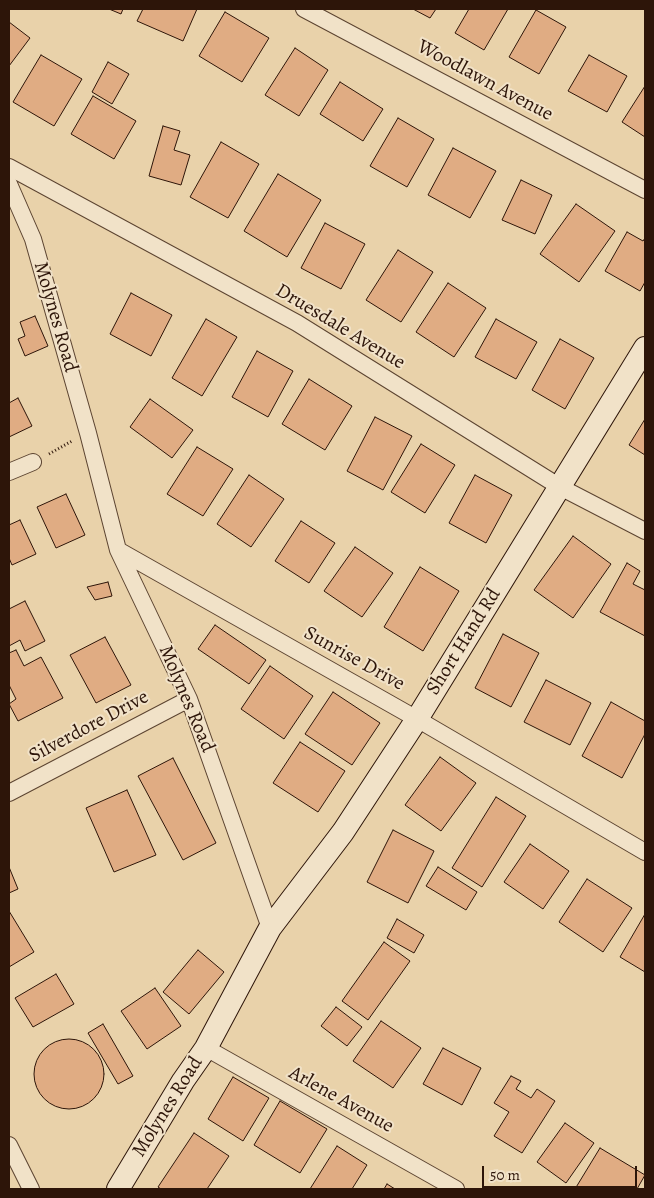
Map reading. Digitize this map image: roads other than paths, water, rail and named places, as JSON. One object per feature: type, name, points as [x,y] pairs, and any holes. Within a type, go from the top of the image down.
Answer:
[{"type":"main road","name":"Short Hand Rd","points":[[270,928],[343,832],[417,719],[645,348]]},
{"type":"main road","name":"Molynes Road","points":[[118,1189],[183,1080],[206,1048],[270,928]]},
{"type":"street","name":"Woodlawn Avenue","points":[[304,9],[645,190]]},
{"type":"street","name":"Druesdale Avenue","points":[[9,167],[297,323],[560,487],[645,531]]},
{"type":"street","name":"Molynes Road","points":[[9,184],[33,239],[88,433],[118,550],[190,699],[270,928]]},
{"type":"street","points":[[9,472],[33,462]]},
{"type":"street","name":"Sunrise Drive","points":[[118,550],[417,719],[645,852]]},
{"type":"street","name":"Silverdore Drive","points":[[9,794],[190,699]]},
{"type":"street","name":"Arlene Avenue","points":[[206,1048],[456,1189]]},
{"type":"street","points":[[9,1144],[32,1189]]}]
